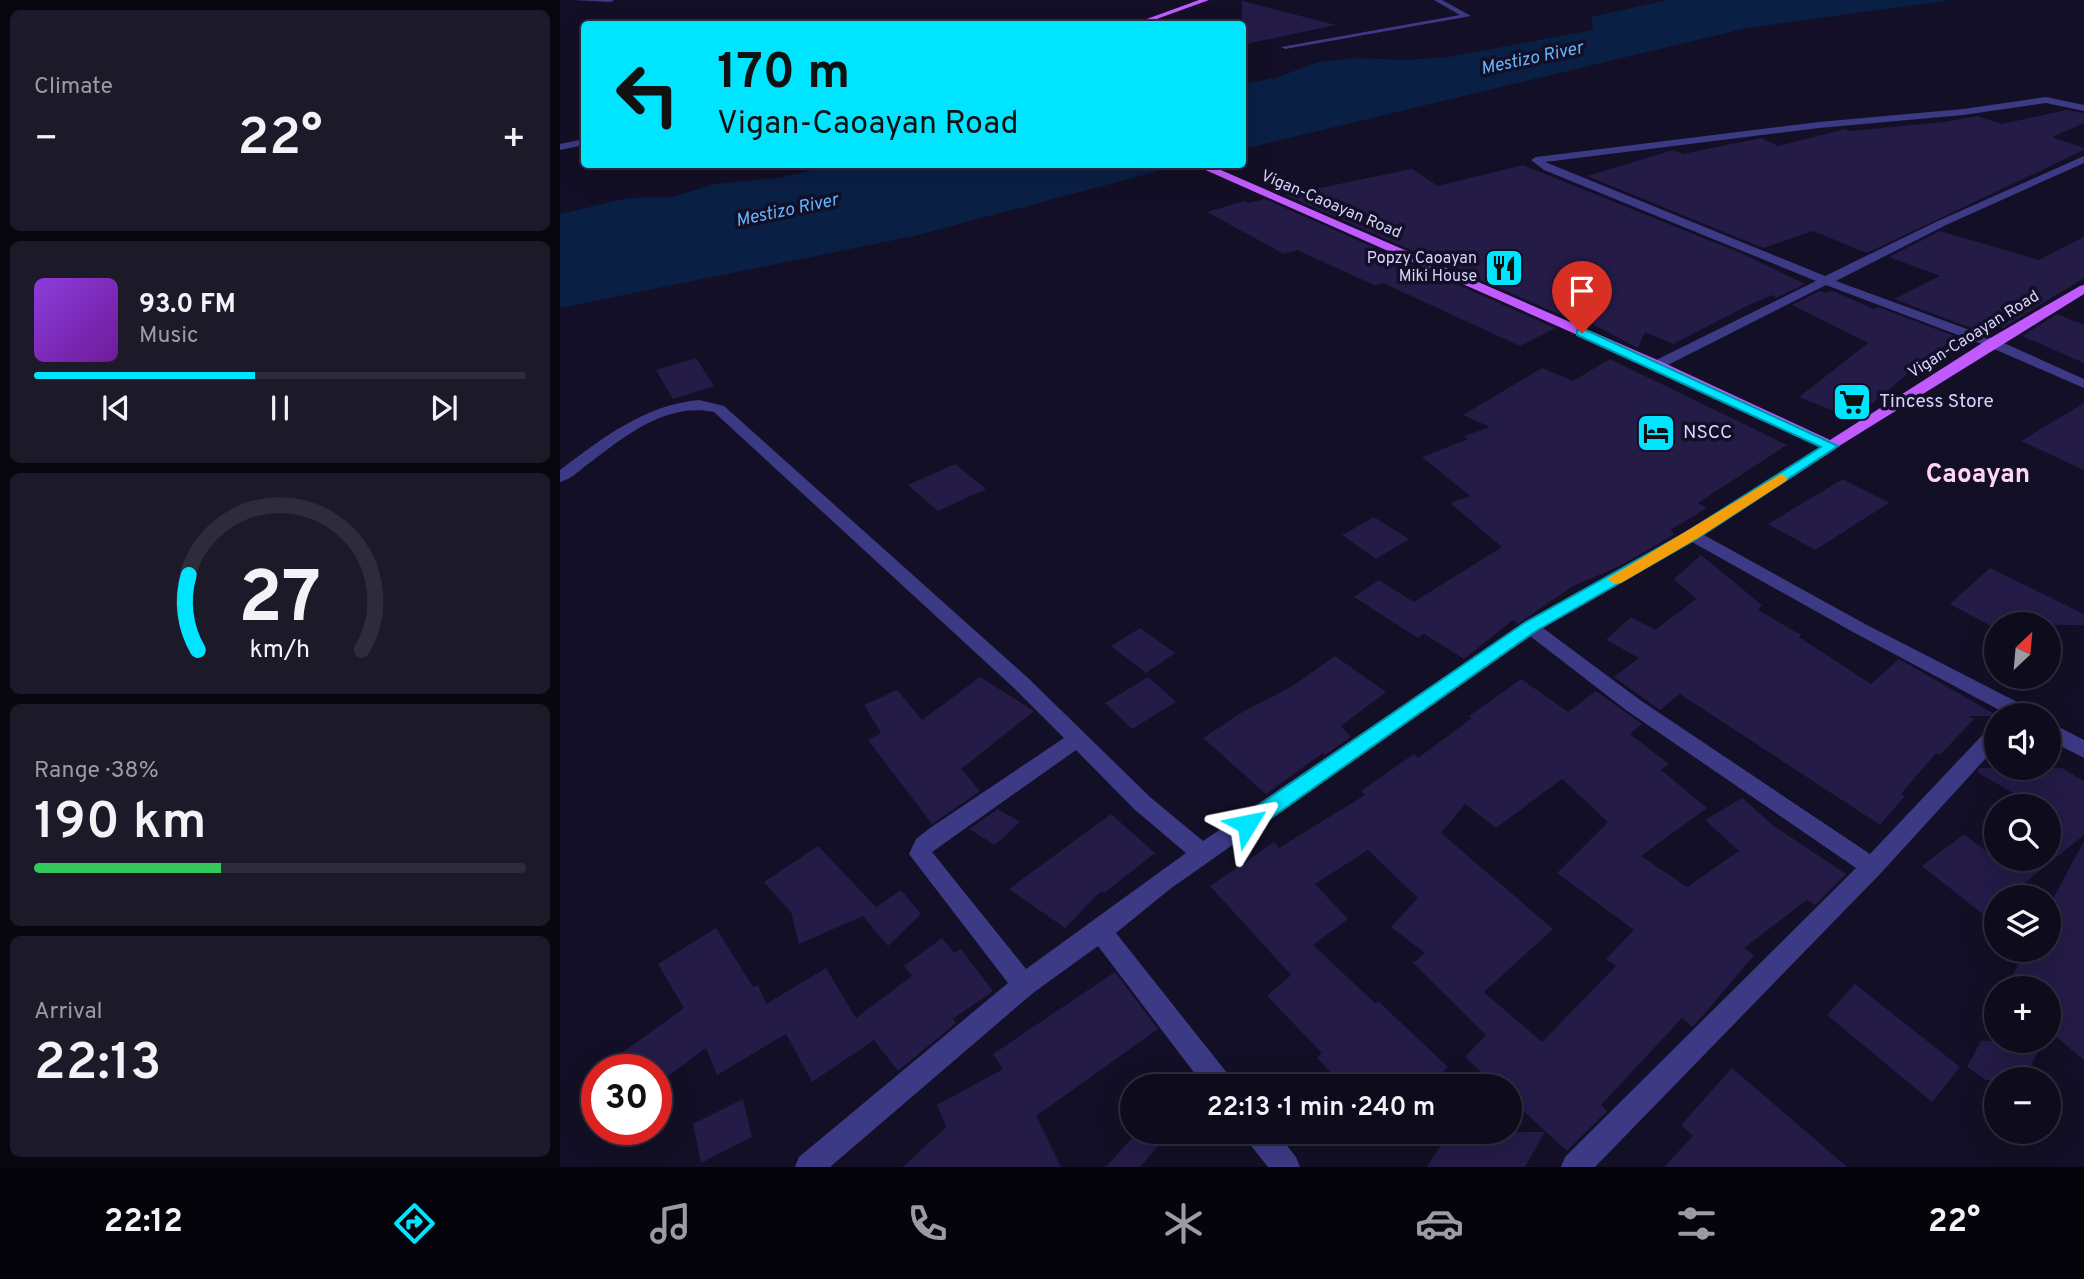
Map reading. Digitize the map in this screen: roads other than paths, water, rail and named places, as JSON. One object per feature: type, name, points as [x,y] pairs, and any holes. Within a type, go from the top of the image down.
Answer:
[{"type":"main road","points":[[1146,21],[1206,0]]},
{"type":"main road","name":"Vigan-Caoayan Road","points":[[1205,168],[1657,365],[1831,446],[1992,343],[2084,289]]},
{"type":"street","points":[[576,0],[611,0]]},
{"type":"street","points":[[1285,47],[1467,16],[1437,0]]},
{"type":"street","points":[[2084,108],[2046,100],[1963,112],[1819,125],[1536,160],[1548,168],[1826,281],[1992,343],[2084,384]]},
{"type":"street","points":[[560,147],[581,143]]},
{"type":"street","points":[[1657,365],[1942,223],[2084,159]]},
{"type":"street","points":[[560,477],[604,445],[662,411],[700,402],[719,409],[1021,683],[1142,803],[1203,854]]},
{"type":"street","points":[[809,1167],[1024,985],[1100,931],[1162,882],[1530,627],[1692,535],[1831,446]]},
{"type":"street","points":[[1692,535],[1998,703]]},
{"type":"street","points":[[1530,627],[1633,705],[1872,867]]},
{"type":"street","points":[[2061,737],[2084,750]]},
{"type":"street","points":[[1024,985],[920,854],[924,846],[938,834],[1077,739]]},
{"type":"street","points":[[1575,1167],[1872,867],[1984,746]]},
{"type":"street","points":[[1100,931],[1212,1074]]},
{"type":"street","points":[[1268,1144],[1286,1167]]},
{"type":"water","name":"Mestizo River","points":[[1667,0],[1951,0],[1747,28],[1246,148],[1246,83],[1275,78],[1319,62],[1356,58],[1405,60],[1448,57],[1593,30],[1591,17]]},
{"type":"water","name":"Mestizo River","points":[[822,168],[1170,168],[914,236],[560,308],[560,214],[628,198],[672,197],[715,184],[777,178]]},
{"type":"place","name":"Popzy Caoayan Miki House","points":[[1504,268]]},
{"type":"place","name":"Tincess Store","points":[[1852,402]]},
{"type":"place","name":"NSCC","points":[[1656,433]]},
{"type":"district","name":"Caoayan","points":[[1978,475]]}]
